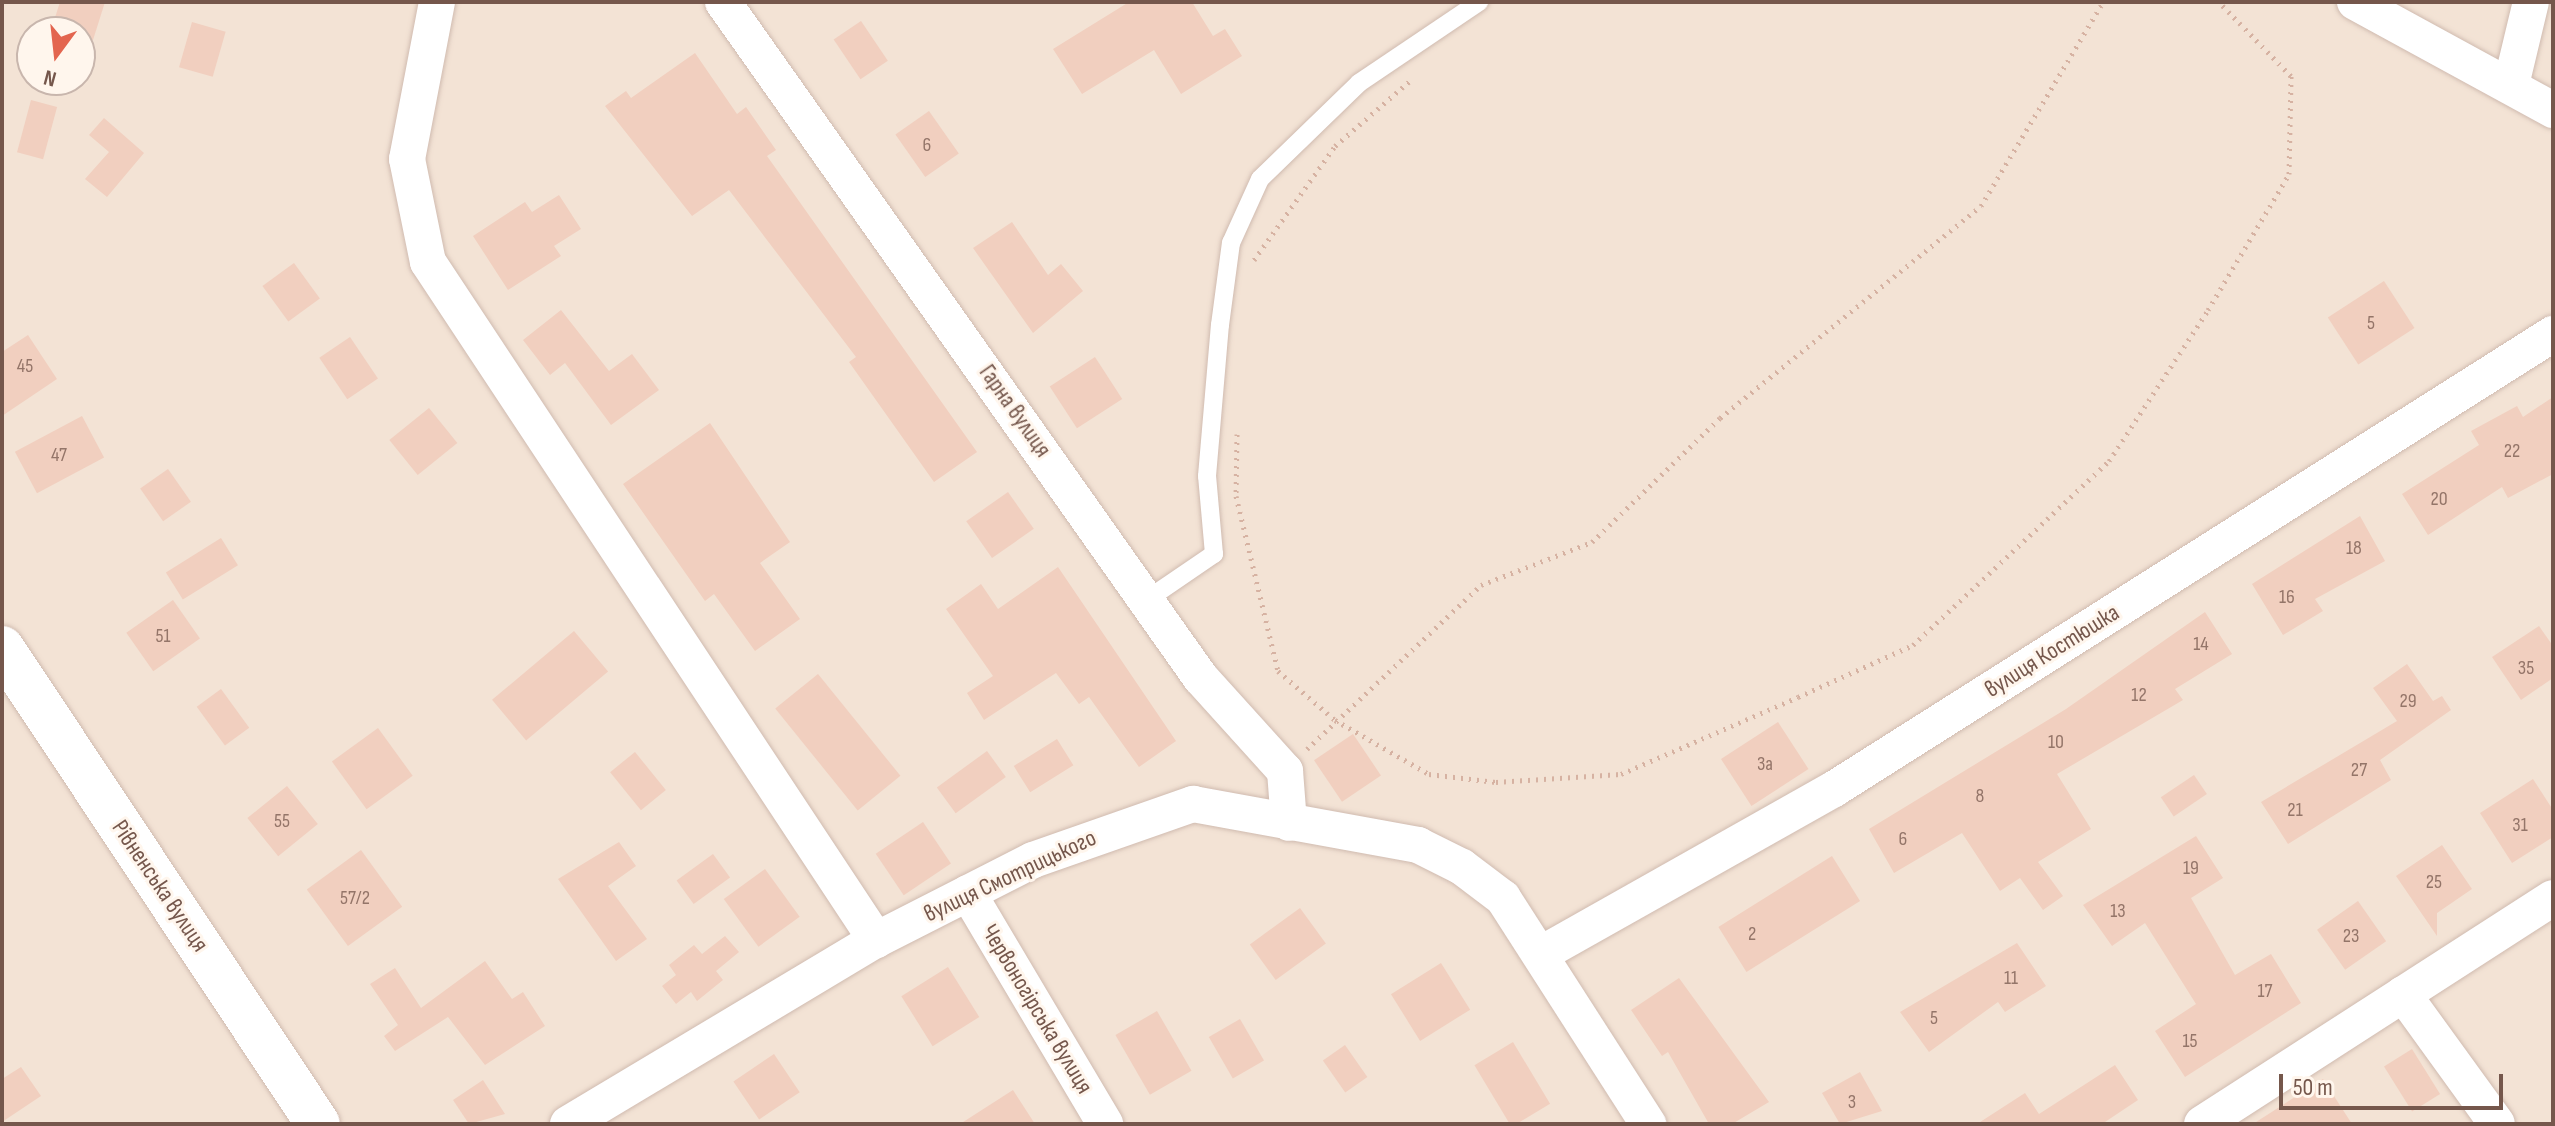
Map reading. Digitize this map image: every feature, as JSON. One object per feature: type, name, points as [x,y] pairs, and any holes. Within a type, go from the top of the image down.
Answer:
[{"type":"main road","name":"Рівненська вулиця","points":[[2,648],[318,1124]]},
{"type":"street","points":[[437,2],[407,159],[428,262],[876,940]]},
{"type":"street","name":"Гарна вулиця","points":[[723,2],[1148,599],[1200,677],[1285,771]]},
{"type":"street","points":[[2355,2],[2553,110]]},
{"type":"street","points":[[2511,85],[2531,2]]},
{"type":"street","name":"вулиця Костюшка","points":[[1541,954],[1834,789],[2553,334]]},
{"type":"street","points":[[1285,771],[1289,823]]},
{"type":"street","name":"вулиця Смотрицького","points":[[568,1124],[876,940],[1047,855],[1193,804],[1418,845],[1462,867],[1503,898],[1648,1124]]},
{"type":"street","name":"Червоногірська вулиця","points":[[968,893],[1105,1124]]},
{"type":"street","points":[[2202,1124],[2553,898]]},
{"type":"street","points":[[2403,994],[2497,1124]]},
{"type":"lane","points":[[1148,599],[1214,554],[1207,476],[1220,325],[1231,243],[1260,179],[1359,83],[1479,2]]},
{"type":"path","points":[[1285,771],[1335,720],[1481,585],[1592,542],[1720,418],[1981,206],[2103,2]]},
{"type":"path","points":[[1238,418],[1236,496],[1278,671],[1335,720],[1429,774],[1496,782],[1621,774],[1913,645],[2109,461],[2289,174],[2291,76],[2219,2]]},
{"type":"path","points":[[1250,265],[1335,146],[1416,76]]},
{"type":"shaded area","points":[[2,2],[2553,2],[2553,1124],[2,1124]]},
{"type":"building","points":[[60,2],[105,2],[96,30],[96,16],[56,16]]},
{"type":"building","points":[[1129,2],[1192,2],[1213,36],[1225,29],[1242,56],[1181,94],[1154,50],[1082,94],[1053,49]]},
{"type":"building","points":[[861,21],[888,61],[860,79],[834,39]]},
{"type":"building","points":[[192,22],[226,32],[213,77],[179,67]]},
{"type":"building","points":[[695,53],[737,114],[746,107],[776,150],[767,156],[977,452],[934,482],[849,362],[856,357],[729,190],[692,216],[605,106],[626,91],[631,98]]},
{"type":"building","points":[[31,100],[57,107],[43,159],[17,152]]},
{"type":"building","points":[[929,111],[959,154],[925,177],[895,135]]},
{"type":"building","points":[[104,118],[144,153],[107,197],[85,179],[109,152],[89,135]]},
{"type":"building","points":[[559,195],[581,229],[554,246],[561,256],[508,290],[473,236],[525,202],[532,212]]},
{"type":"building","points":[[1012,222],[1048,275],[1061,264],[1083,291],[1033,333],[973,248]]},
{"type":"building","points":[[294,263],[320,299],[288,322],[262,286]]},
{"type":"building","points":[[2384,281],[2414,328],[2358,364],[2328,317]]},
{"type":"building","points":[[561,310],[609,371],[632,354],[659,390],[611,425],[565,363],[550,375],[523,340]]},
{"type":"building","points":[[28,335],[57,379],[2,416],[2,352]]},
{"type":"building","points":[[350,337],[378,378],[347,399],[319,358]]},
{"type":"building","points":[[1095,357],[1122,399],[1077,428],[1050,386]]},
{"type":"building","points":[[2553,397],[2553,474],[2508,498],[2502,487],[2428,535],[2402,494],[2479,445],[2471,431],[2517,406],[2523,417]]},
{"type":"building","points":[[429,408],[457,443],[418,475],[389,440]]},
{"type":"building","points":[[82,416],[104,457],[37,493],[15,452]]},
{"type":"building","points":[[710,423],[790,542],[760,563],[800,619],[755,651],[714,594],[705,601],[623,484]]},
{"type":"building","points":[[168,469],[191,502],[163,521],[140,489]]},
{"type":"building","points":[[1008,492],[1034,529],[992,558],[966,521]]},
{"type":"building","points":[[2360,516],[2385,561],[2315,599],[2323,611],[2283,635],[2252,584]]},
{"type":"building","points":[[221,538],[238,565],[183,600],[166,572]]},
{"type":"building","points":[[1058,567],[1176,741],[1139,767],[1089,697],[1079,704],[1056,673],[984,720],[967,693],[993,676],[946,609],[981,584],[998,609]]},
{"type":"building","points":[[173,600],[200,639],[153,671],[126,633]]},
{"type":"building","points":[[2205,612],[2232,654],[2175,689],[2183,700],[2057,774],[2091,829],[2038,862],[2063,896],[2043,910],[2020,878],[2000,891],[1962,833],[1894,873],[1869,829],[2066,709]]},
{"type":"building","points":[[2539,626],[2553,646],[2553,678],[2521,700],[2492,657]]},
{"type":"building","points":[[574,631],[608,672],[526,740],[492,700]]},
{"type":"building","points":[[2407,664],[2433,701],[2442,696],[2451,710],[2380,760],[2391,780],[2288,844],[2261,802],[2397,721],[2373,688]]},
{"type":"building","points":[[818,674],[900,776],[858,810],[775,709]]},
{"type":"building","points":[[221,689],[249,728],[225,745],[197,707]]},
{"type":"building","points":[[1778,722],[1808,769],[1751,806],[1721,759]]},
{"type":"building","points":[[378,728],[413,776],[367,809],[332,762]]},
{"type":"building","points":[[1353,734],[1381,775],[1342,802],[1314,760]]},
{"type":"building","points":[[1057,739],[1073,765],[1030,792],[1014,766]]},
{"type":"building","points":[[987,751],[1006,777],[956,813],[937,787]]},
{"type":"building","points":[[635,752],[666,790],[641,810],[610,772]]},
{"type":"building","points":[[2194,775],[2207,794],[2174,816],[2161,797]]},
{"type":"building","points":[[2533,779],[2553,810],[2553,837],[2512,863],[2480,813]]},
{"type":"building","points":[[287,786],[318,824],[278,856],[247,818]]},
{"type":"building","points":[[923,822],[951,863],[904,895],[876,854]]},
{"type":"building","points":[[2196,836],[2223,878],[2191,898],[2235,975],[2271,954],[2301,1003],[2185,1077],[2155,1031],[2196,1004],[2145,923],[2112,946],[2083,905]]},
{"type":"building","points":[[619,842],[636,866],[608,886],[647,939],[616,961],[558,879]]},
{"type":"building","points":[[2442,845],[2472,889],[2437,913],[2437,936],[2396,876]]},
{"type":"building","points":[[361,850],[402,907],[348,946],[307,889]]},
{"type":"building","points":[[713,854],[730,877],[694,904],[677,880]]},
{"type":"building","points":[[1832,856],[1860,901],[1746,972],[1718,927]]},
{"type":"building","points":[[765,869],[800,917],[758,947],[724,899]]},
{"type":"building","points":[[2358,901],[2386,941],[2345,970],[2317,930]]},
{"type":"building","points":[[1300,908],[1326,944],[1276,980],[1250,944]]},
{"type":"building","points":[[725,936],[739,952],[716,971],[723,980],[697,1001],[691,992],[676,1004],[662,986],[676,975],[669,965],[694,945],[702,954]]},
{"type":"building","points":[[2017,943],[2046,986],[2005,1012],[1998,1002],[1929,1052],[1900,1012]]},
{"type":"building","points":[[485,961],[512,999],[523,992],[545,1026],[485,1065],[448,1017],[395,1051],[384,1036],[398,1025],[370,984],[395,968],[421,1008]]},
{"type":"building","points":[[1441,963],[1470,1010],[1420,1041],[1391,994]]},
{"type":"building","points":[[948,967],[979,1017],[933,1046],[901,996]]},
{"type":"building","points":[[1679,978],[1769,1102],[1732,1124],[1709,1124],[1668,1052],[1662,1056],[1631,1010]]},
{"type":"building","points":[[1157,1011],[1192,1071],[1150,1095],[1115,1035]]},
{"type":"building","points":[[1240,1019],[1264,1061],[1233,1079],[1209,1037]]},
{"type":"building","points":[[1513,1042],[1550,1104],[1516,1124],[1510,1124],[1474,1065]]},
{"type":"building","points":[[1345,1045],[1367,1077],[1345,1092],[1323,1060]]},
{"type":"building","points":[[2412,1049],[2440,1094],[2412,1111],[2384,1066]]},
{"type":"building","points":[[774,1054],[800,1092],[759,1120],[733,1081]]},
{"type":"building","points":[[2115,1065],[2138,1100],[2102,1124],[1977,1124],[2025,1093],[2039,1114]]},
{"type":"building","points":[[21,1067],[41,1096],[2,1122],[2,1079]]},
{"type":"building","points":[[1860,1072],[1882,1111],[1840,1124],[1822,1093]]},
{"type":"building","points":[[2323,1079],[2352,1124],[2253,1124]]},
{"type":"building","points":[[483,1080],[505,1114],[469,1124],[453,1100]]},
{"type":"building","points":[[1013,1090],[1035,1124],[960,1124]]}]
